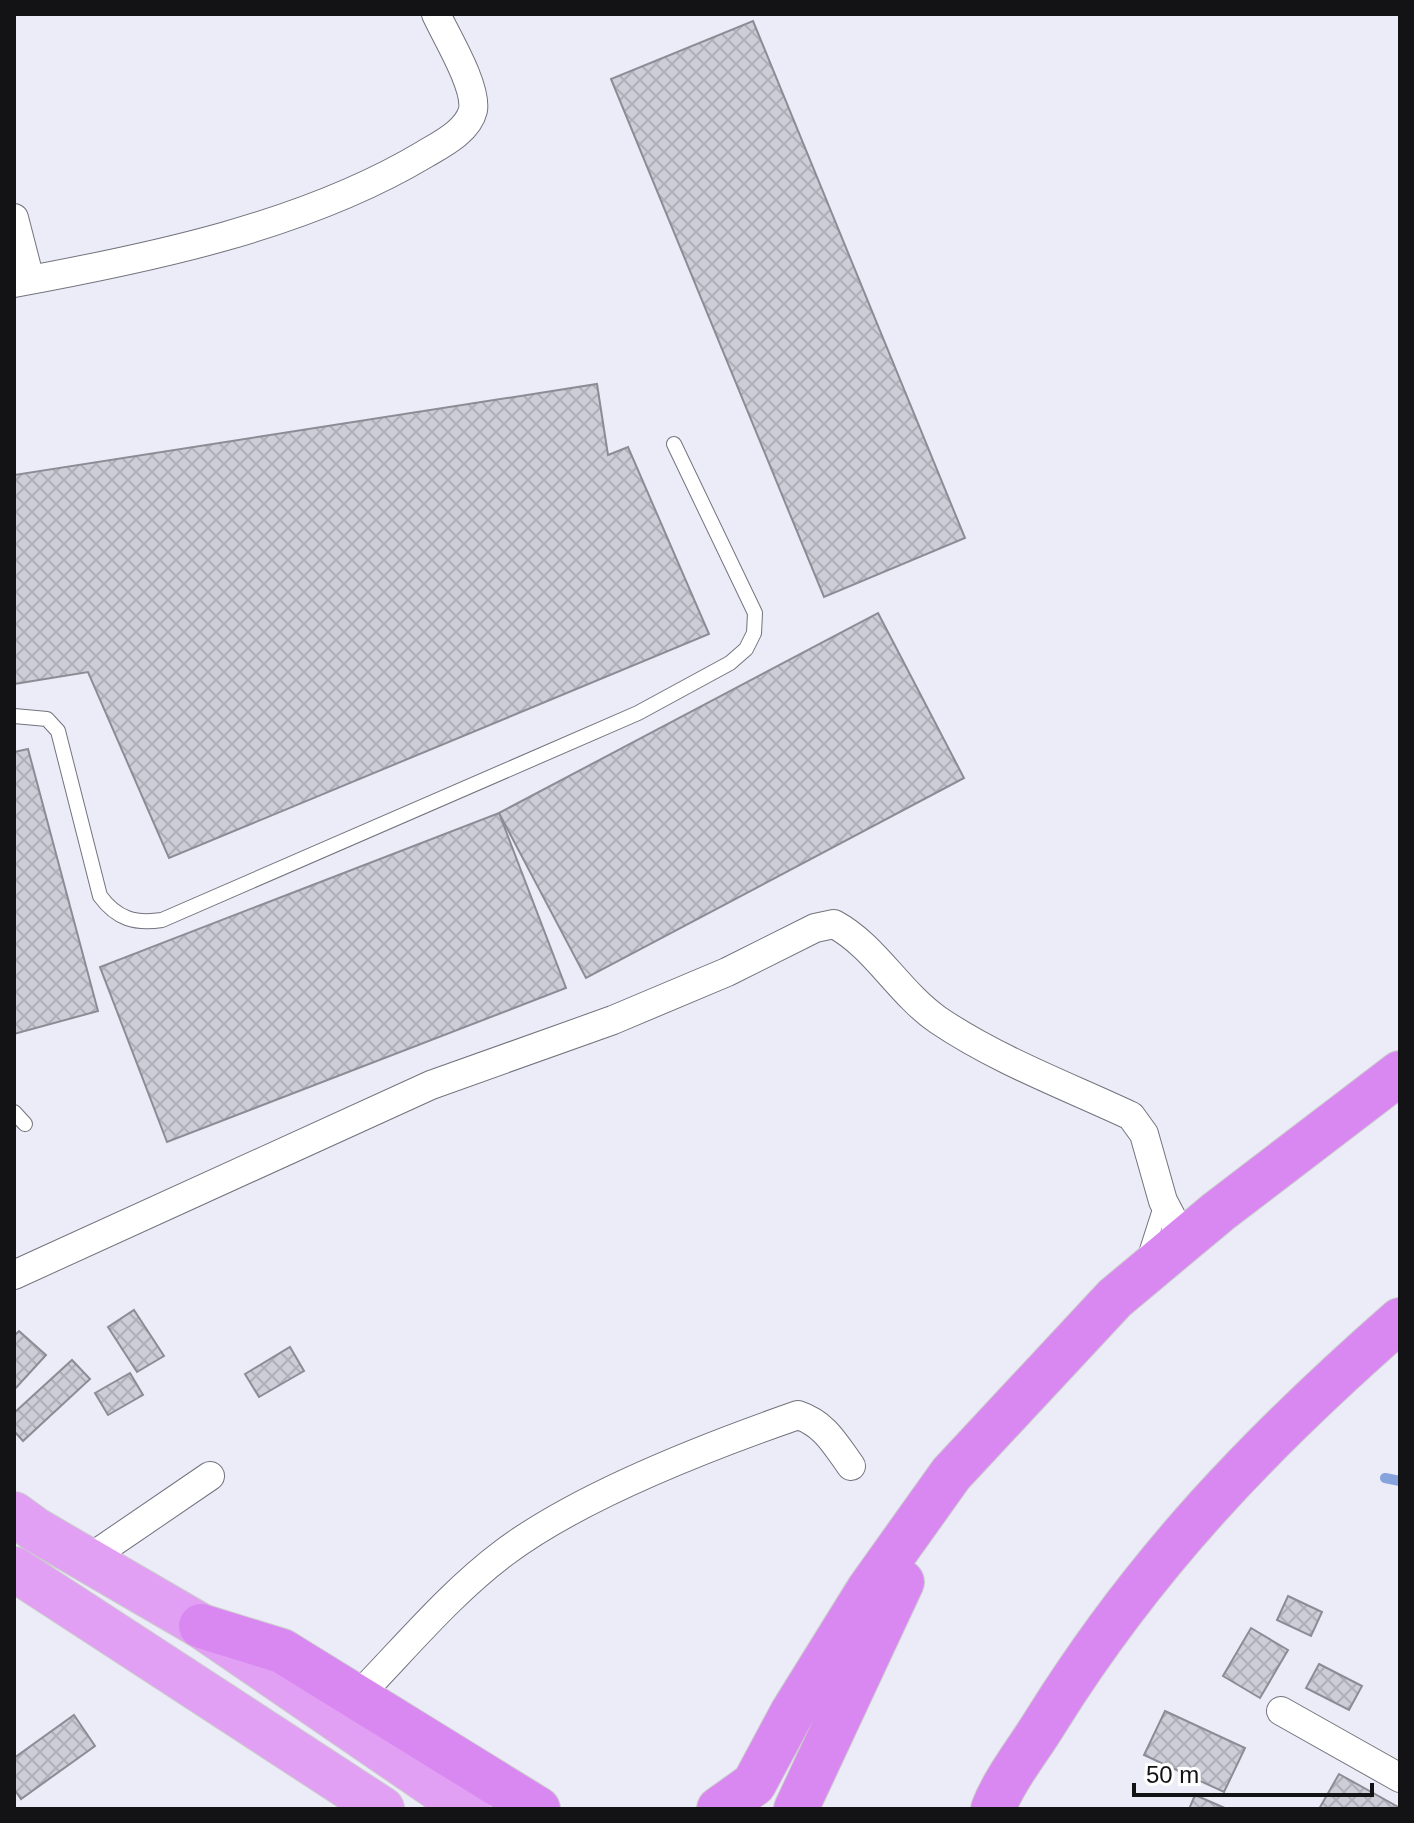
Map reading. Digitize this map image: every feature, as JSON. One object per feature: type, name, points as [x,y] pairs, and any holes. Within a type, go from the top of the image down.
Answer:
[{"type":"highway","points":[[719,1809],[754,1784],[869,1589],[951,1474],[1115,1298],[1400,1073]]},
{"type":"highway","points":[[993,1809],[1064,1692],[1141,1581],[1221,1490],[1313,1396],[1400,1320]]},
{"type":"highway","points":[[796,1809],[951,1474]]},
{"type":"highway","points":[[14,1514],[201,1626],[468,1809]]},
{"type":"highway","points":[[14,1569],[382,1809]]},
{"type":"highway","points":[[201,1626],[282,1651],[538,1809]]},
{"type":"highway","points":[[962,1809],[1064,1692]]},
{"type":"street","points":[[14,218],[22,281],[221,237],[345,195],[434,149],[464,127],[473,109],[470,87],[436,14]]},
{"type":"street","points":[[14,1275],[431,1085],[613,1020],[727,972],[815,928],[834,924],[863,946],[935,1018],[979,1046],[1131,1116],[1144,1134],[1163,1201],[1184,1241]]},
{"type":"street","points":[[357,1697],[452,1599],[506,1552],[575,1510],[643,1478],[798,1415],[814,1421],[828,1432],[851,1466]]},
{"type":"street","points":[[87,1560],[210,1476]]},
{"type":"street","points":[[1281,1711],[1400,1778]]},
{"type":"lane","points":[[14,716],[47,719],[58,731],[100,896],[106,905],[113,914],[126,919],[143,923],[162,920],[638,713],[730,663],[746,649],[754,633],[755,613],[674,444]]},
{"type":"lane","points":[[14,1112],[25,1124]]},
{"type":"lane","points":[[1138,1279],[1163,1201]]},
{"type":"building","points":[[753,21],[965,538],[824,597],[611,79]]},
{"type":"building","points":[[597,384],[608,455],[628,447],[709,634],[169,858],[88,672],[14,684],[14,475]]},
{"type":"building","points":[[878,613],[964,778],[586,978],[499,813]]},
{"type":"building","points":[[28,749],[98,1011],[14,1034],[14,752]]},
{"type":"building","points":[[499,813],[566,988],[167,1142],[100,967]]},
{"type":"building","points":[[134,1310],[164,1356],[137,1372],[108,1327]]},
{"type":"building","points":[[19,1331],[46,1355],[14,1390],[14,1336]]},
{"type":"building","points":[[290,1347],[304,1371],[259,1397],[245,1374]]},
{"type":"building","points":[[72,1360],[90,1379],[23,1441],[14,1431],[14,1413]]},
{"type":"building","points":[[130,1373],[143,1395],[108,1415],[95,1393]]},
{"type":"building","points":[[1288,1596],[1322,1612],[1311,1636],[1277,1620]]},
{"type":"building","points":[[1251,1628],[1288,1650],[1260,1698],[1223,1676]]},
{"type":"building","points":[[1319,1664],[1362,1686],[1349,1710],[1306,1688]]},
{"type":"building","points":[[1165,1711],[1245,1748],[1224,1792],[1144,1755]]},
{"type":"building","points":[[74,1715],[95,1746],[21,1799],[14,1789],[14,1758]]},
{"type":"building","points":[[1339,1774],[1400,1808],[1400,1809],[1319,1809]]},
{"type":"building","points":[[1195,1795],[1227,1809],[1189,1809]]},
{"type":"waterway","points":[[1385,1478],[1400,1481]]}]
